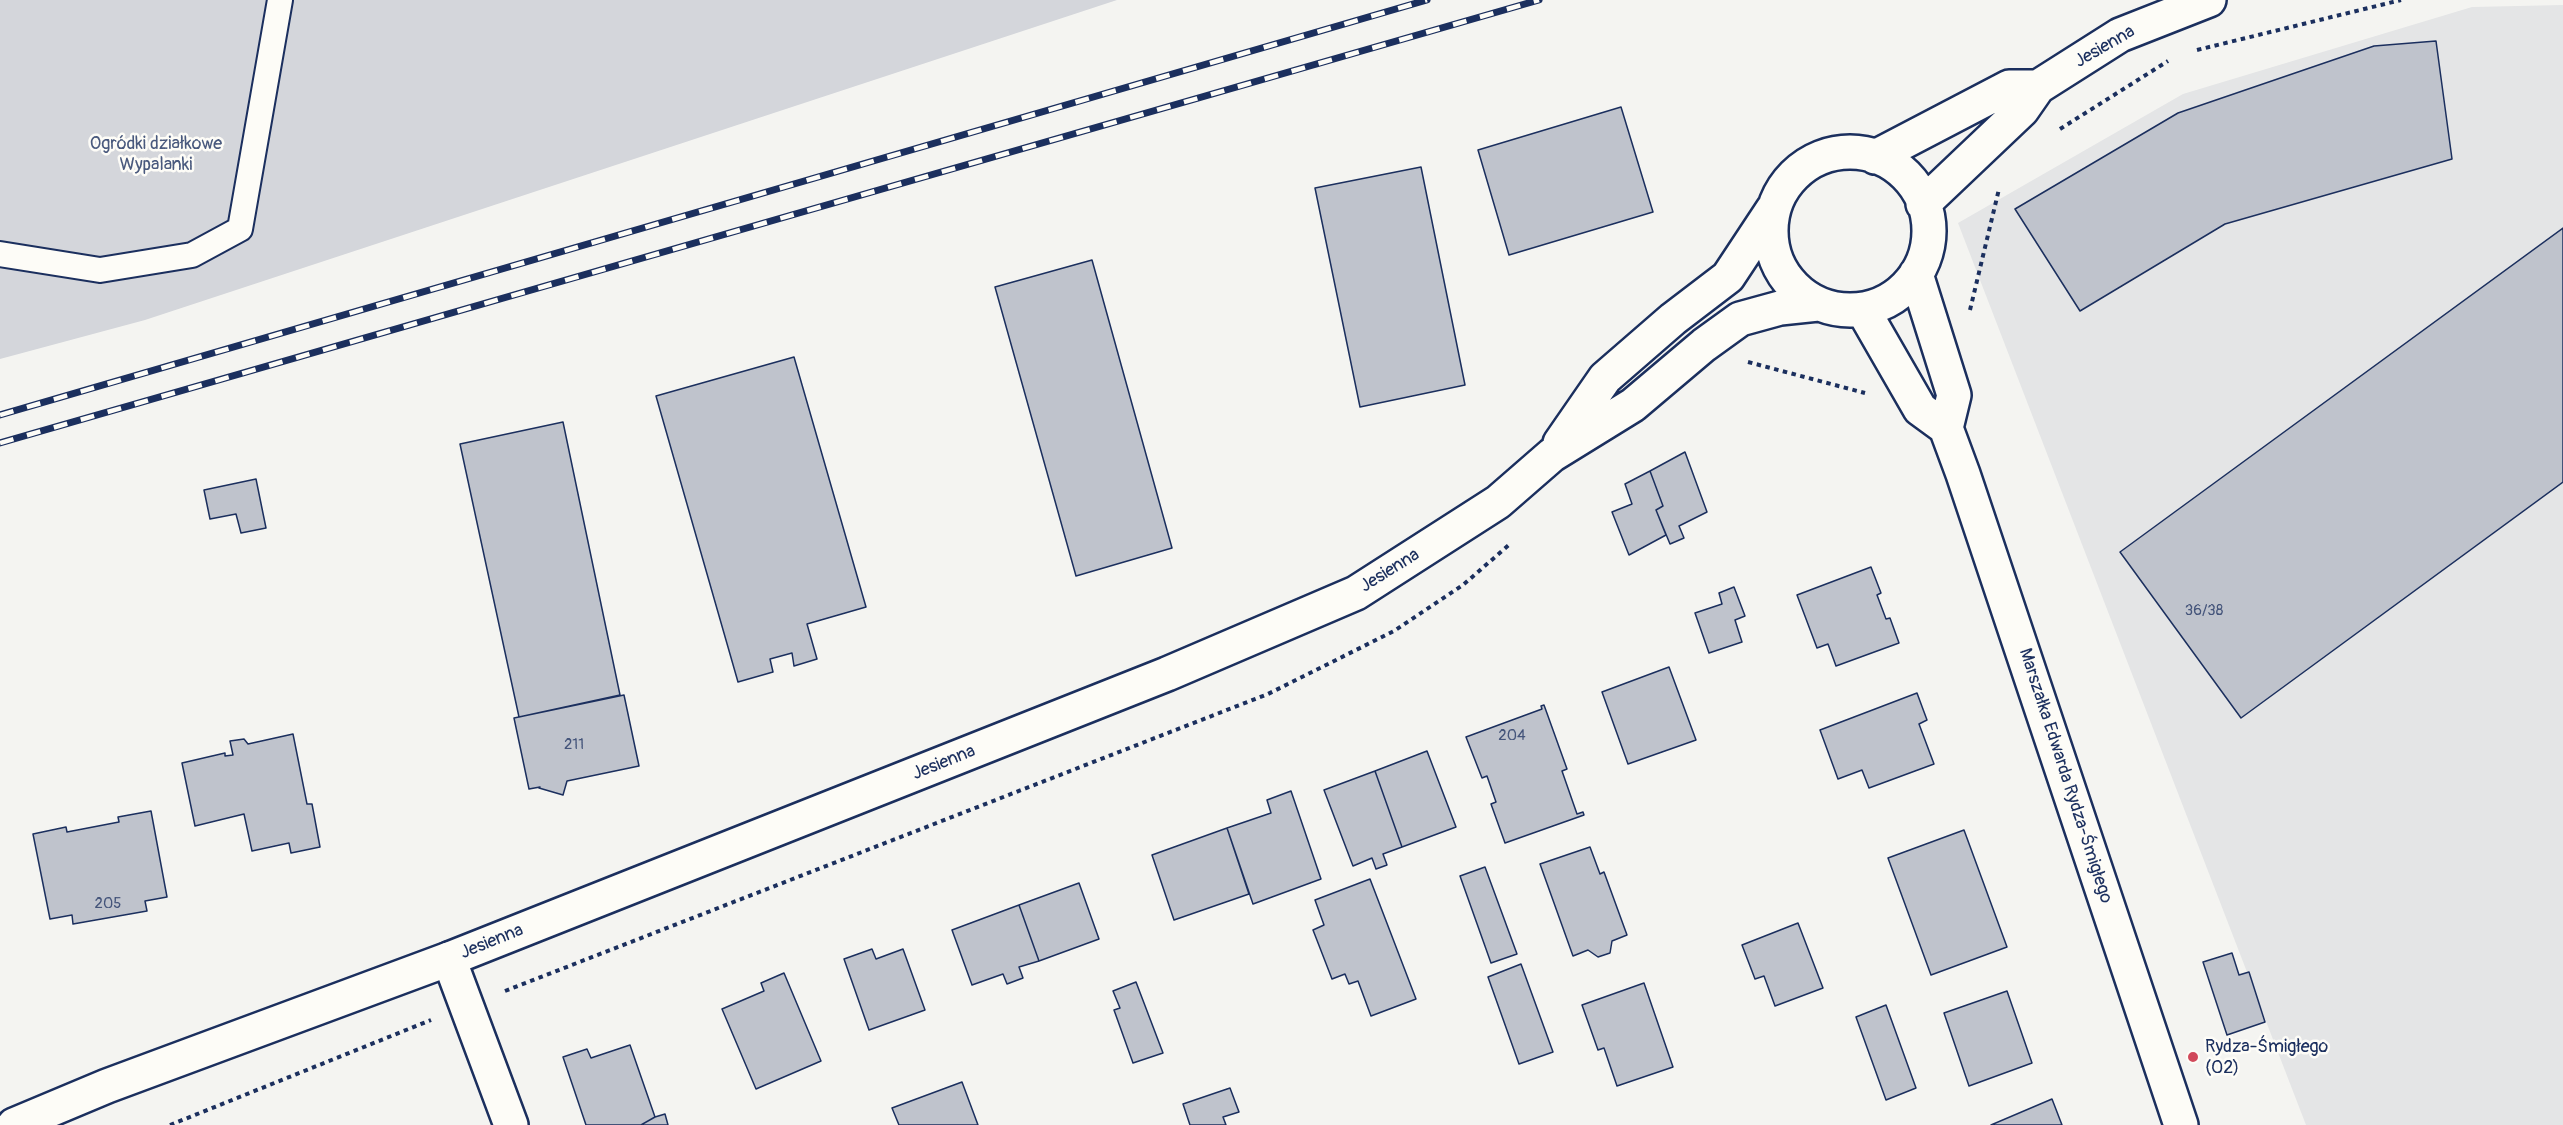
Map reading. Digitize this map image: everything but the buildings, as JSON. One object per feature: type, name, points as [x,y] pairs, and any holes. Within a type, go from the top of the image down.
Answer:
[{"type":"street","name":"Jesienna","points":[[1923,204],[2022,110],[2038,87],[2120,35],[2209,0]]},
{"type":"street","points":[[1875,157],[2009,87],[2038,87]]},
{"type":"street","points":[[1552,455],[1605,378],[1673,319],[1728,277],[1774,208],[1785,186],[1801,169],[1822,157],[1845,152],[1875,157],[1891,163],[1909,178],[1920,195],[1927,214],[1929,235],[1925,255],[1916,274],[1903,290],[1884,302],[1863,310],[1840,310],[1818,304],[1799,293],[1784,276],[1774,255],[1771,231],[1774,208]]},
{"type":"street","points":[[1863,310],[1920,410],[1946,428],[1954,395],[1916,274]]},
{"type":"street","name":"Jesienna","points":[[14,1125],[107,1086],[449,959],[1167,674],[1356,592],[1498,502],[1552,455],[1633,405],[1704,345],[1740,319],[1780,308],[1818,304]]},
{"type":"street","name":"Marszałka Edwarda Rydza-Śmigłego","points":[[1946,428],[2181,1125]]},
{"type":"street","points":[[449,959],[511,1125]]},
{"type":"lane","points":[[0,254],[100,270],[192,255],[240,229],[280,0]]},
{"type":"path","points":[[2190,52],[2401,0]]},
{"type":"path","points":[[2053,133],[2169,61]]},
{"type":"path","points":[[1993,215],[2000,184]]},
{"type":"path","points":[[170,1125],[440,1017]]},
{"type":"shaded area","points":[[2563,5],[2563,1125],[2306,1125],[1958,223],[2183,94],[2472,7]]},
{"type":"green space","name":"Ogródki działkowe Wypalanki","points":[[0,0],[1117,0],[145,320],[0,359]]},
{"type":"railway","points":[[0,415],[1427,0]]},
{"type":"railway","points":[[0,443],[1539,0]]},
{"type":"place","name":"Rydza-Śmigłego (02)","points":[[2193,1057]]}]
